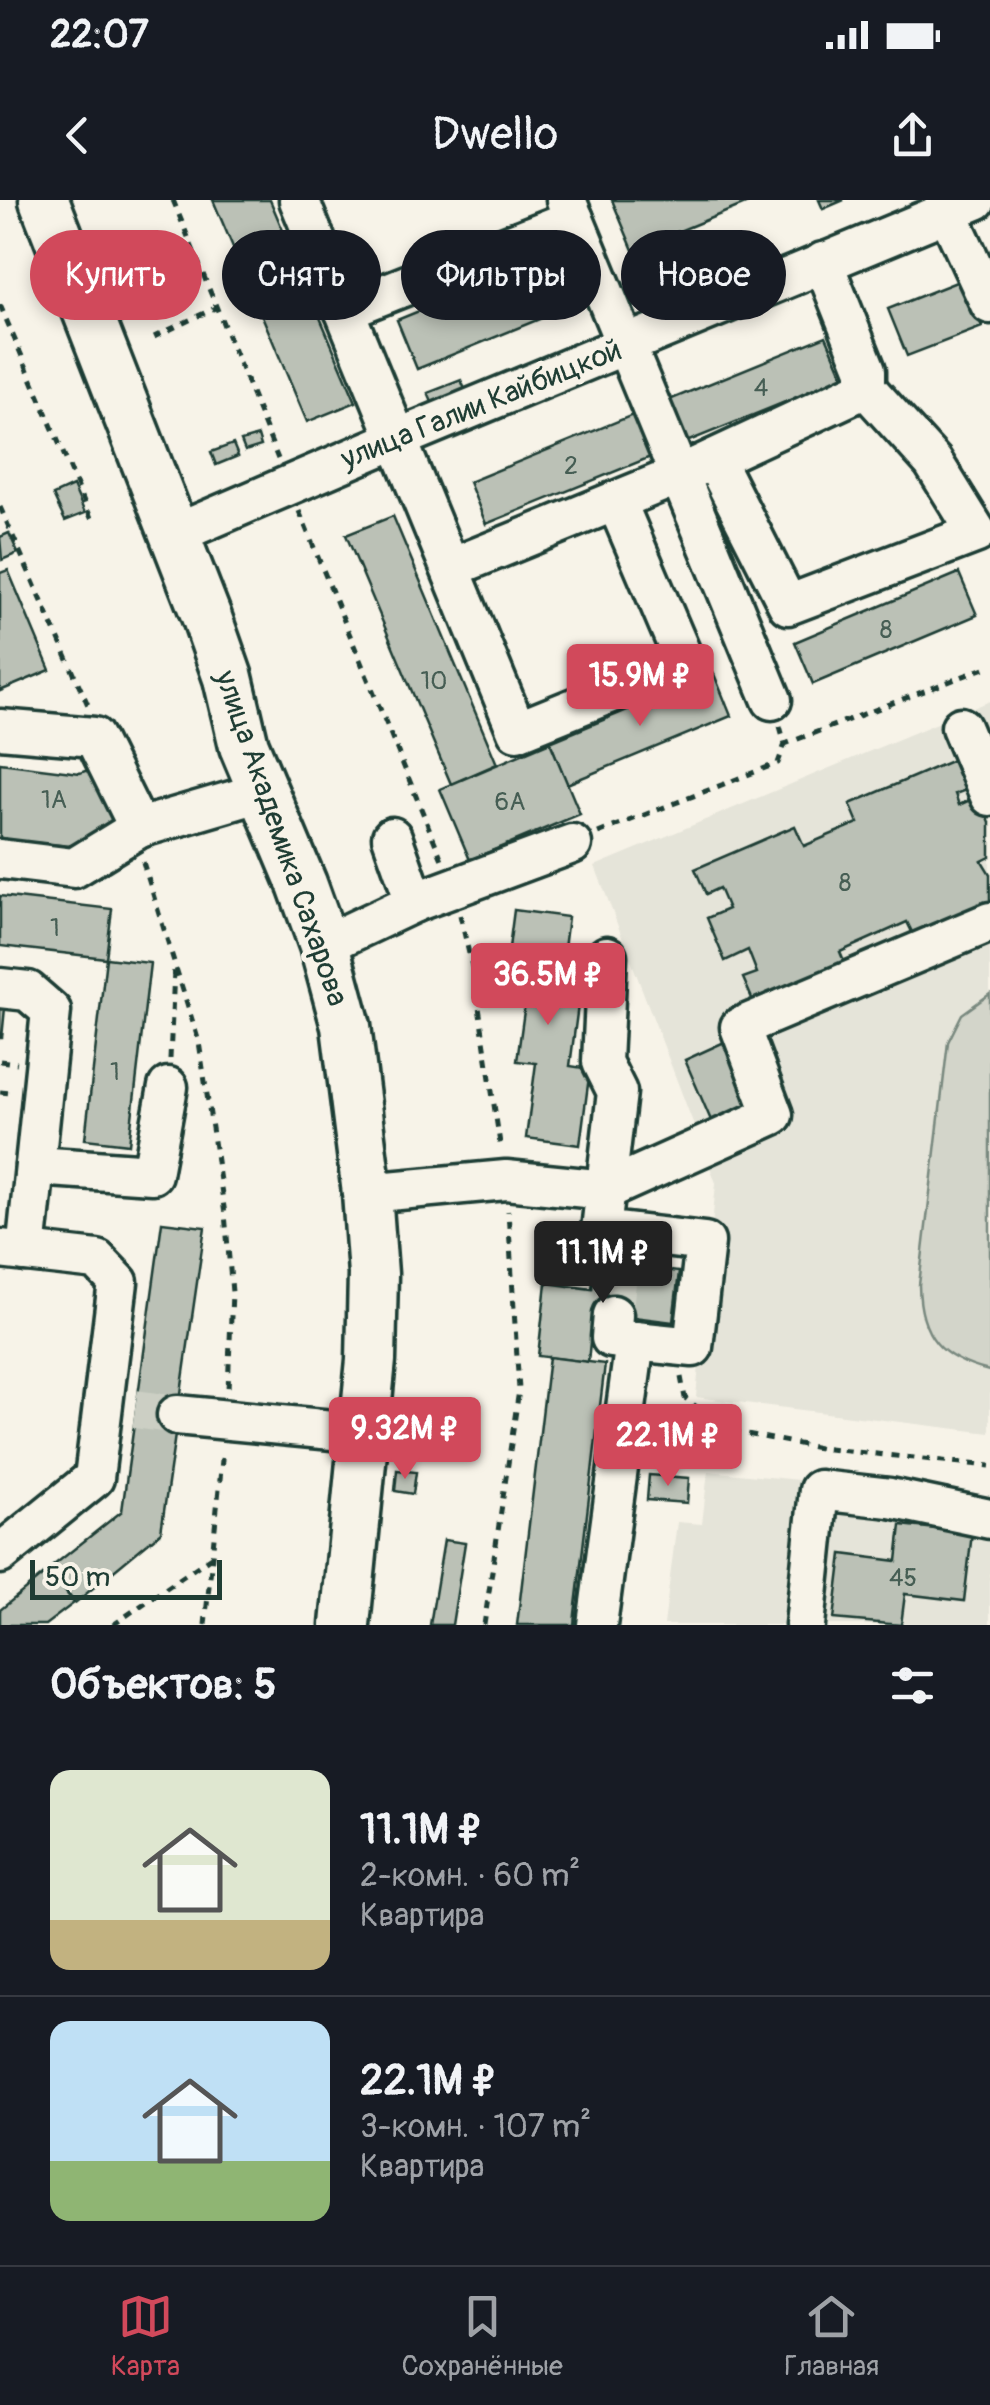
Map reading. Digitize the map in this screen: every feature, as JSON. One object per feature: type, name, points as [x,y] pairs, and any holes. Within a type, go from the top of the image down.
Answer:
[{"type":"main road","points":[[10,200],[165,538]]},
{"type":"main road","name":"улица Академика Сахарова","points":[[44,200],[165,538],[228,678],[244,746],[302,884],[346,1026],[373,1274],[371,1360],[345,1625]]},
{"type":"street","points":[[299,200],[311,230]]},
{"type":"street","name":"улица Галии Кайбицкой","points":[[165,538],[397,438],[962,206]]},
{"type":"street","points":[[962,206],[990,304]]},
{"type":"street","points":[[381,293],[570,209],[772,700]]},
{"type":"street","points":[[714,459],[788,605],[984,549],[933,462],[866,388],[866,370],[823,262]]},
{"type":"street","points":[[348,320],[517,731],[685,663],[616,501]]},
{"type":"street","points":[[450,568],[680,474],[866,388]]},
{"type":"street","points":[[961,727],[990,796]]},
{"type":"street","points":[[0,729],[94,737],[139,828]]},
{"type":"street","points":[[0,859],[74,868],[139,828],[262,792]]},
{"type":"street","points":[[392,837],[415,902]]},
{"type":"street","points":[[324,945],[415,902],[572,844]]},
{"type":"street","points":[[366,1193],[506,1180],[606,1190],[773,1115],[740,1027],[990,922]]},
{"type":"street","points":[[596,1625],[624,1328],[692,1347],[705,1242],[622,1250],[602,1230],[617,1092],[602,1062],[607,956]]},
{"type":"street","points":[[0,988],[28,992],[51,1011],[35,1166],[13,1250],[97,1260],[118,1282],[120,1403],[94,1478],[0,1554]]},
{"type":"street","points":[[35,1166],[152,1174],[168,1087]]},
{"type":"street","points":[[177,1415],[364,1433]]},
{"type":"street","points":[[805,1625],[819,1490],[890,1498],[990,1519]]},
{"type":"path","points":[[0,306],[94,525]]},
{"type":"path","points":[[154,337],[216,307]]},
{"type":"path","points":[[785,744],[990,666]]},
{"type":"path","points":[[572,844],[778,762],[785,744],[772,700]]},
{"type":"path","points":[[168,1087],[174,966]]},
{"type":"path","points":[[676,1345],[685,1398],[726,1430],[820,1448],[990,1466]]},
{"type":"path","points":[[113,1625],[211,1557]]},
{"type":"shaded area","points":[[990,701],[990,1433],[696,1397],[716,1183],[595,866]]},
{"type":"shaded area","points":[[990,994],[989,1371],[958,1360],[936,1343],[924,1319],[919,1285],[948,1042],[962,1014]]},
{"type":"shaded area","points":[[708,1471],[990,1499],[990,1625],[664,1625],[677,1522],[702,1524]]},
{"type":"building","points":[[213,200],[270,200],[283,230],[226,230]]},
{"type":"building","points":[[612,200],[755,200],[682,230],[625,230]]},
{"type":"building","points":[[819,200],[844,200],[823,209]]},
{"type":"building","points":[[964,279],[982,327],[907,356],[888,309]]},
{"type":"building","points":[[401,318],[537,320],[417,369],[397,320]]},
{"type":"building","points":[[264,320],[321,320],[356,402],[307,422]]},
{"type":"building","points":[[826,336],[844,378],[679,445],[662,403]]},
{"type":"building","points":[[461,380],[467,394],[434,407],[428,393]]},
{"type":"building","points":[[635,414],[653,456],[486,524],[469,482]]},
{"type":"building","points":[[258,436],[261,446],[245,451],[241,441]]},
{"type":"building","points":[[233,444],[238,456],[216,465],[211,452]]},
{"type":"building","points":[[73,486],[85,513],[65,521],[53,495]]},
{"type":"building","points":[[393,516],[497,764],[451,784],[346,535]]},
{"type":"building","points":[[9,533],[18,553],[2,560],[0,537]]},
{"type":"building","points":[[8,570],[50,670],[0,691],[0,573]]},
{"type":"building","points":[[959,573],[977,615],[813,684],[795,642]]},
{"type":"building","points":[[714,674],[731,716],[567,784],[550,742]]},
{"type":"building","points":[[550,742],[580,814],[470,860],[440,789]]},
{"type":"building","points":[[953,760],[966,790],[955,794],[959,805],[979,796],[990,822],[990,857],[982,861],[990,874],[990,904],[914,936],[907,922],[840,952],[845,964],[754,1003],[743,978],[757,973],[748,950],[725,961],[707,918],[728,909],[719,888],[706,894],[695,869],[795,826],[804,846],[858,823],[850,804]]},
{"type":"building","points":[[0,763],[80,773],[93,768],[119,825],[69,846],[0,839]]},
{"type":"building","points":[[0,896],[112,909],[106,958],[0,946]]},
{"type":"building","points":[[514,910],[568,917],[559,988],[580,990],[570,1066],[590,1069],[580,1145],[526,1138],[536,1063],[517,1061],[528,982],[505,978]]},
{"type":"building","points":[[106,958],[150,963],[129,1144],[85,1139]]},
{"type":"building","points":[[0,1007],[5,1008],[2,1038],[0,1038]]},
{"type":"building","points":[[731,1039],[760,1104],[713,1125],[685,1060]]},
{"type":"building","points":[[162,1222],[205,1227],[161,1532],[75,1603],[49,1569],[122,1511]]},
{"type":"building","points":[[595,1262],[679,1272],[673,1322],[593,1312],[588,1362],[538,1356],[546,1283],[592,1289]]},
{"type":"building","points":[[549,1357],[605,1364],[574,1625],[517,1625]]},
{"type":"building","points":[[397,1470],[416,1472],[413,1494],[395,1491]]},
{"type":"building","points":[[649,1475],[689,1478],[687,1503],[647,1500]]},
{"type":"building","points":[[901,1525],[972,1533],[964,1601],[905,1594],[901,1625],[834,1619],[842,1554],[897,1561]]},
{"type":"building","points":[[444,1540],[465,1543],[452,1625],[430,1625]]},
{"type":"building","points":[[49,1570],[74,1603],[45,1625],[0,1625],[0,1610]]},
{"type":"tunnel","points":[[613,1315],[619,1266]]},
{"type":"tunnel","points":[[135,1409],[177,1415]]}]
